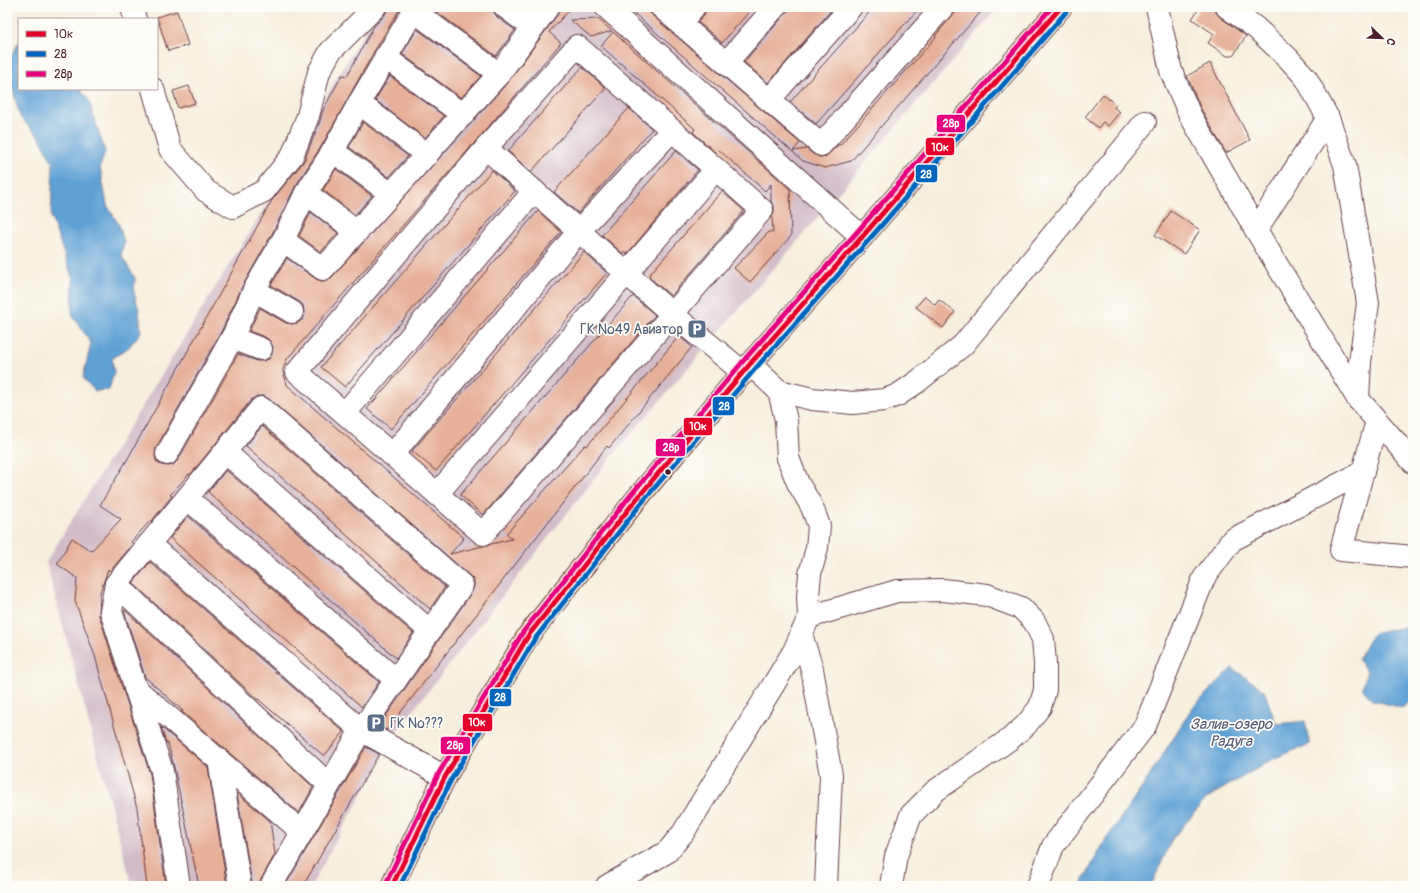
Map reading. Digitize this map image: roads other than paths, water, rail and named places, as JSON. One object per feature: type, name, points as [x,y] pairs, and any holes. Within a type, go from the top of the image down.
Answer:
[{"type":"main road","points":[[392,886],[445,777],[528,636],[635,501],[747,368],[1062,7]]},
{"type":"lane","points":[[132,7],[135,18]]},
{"type":"lane","points":[[153,90],[170,149],[206,192],[233,207],[264,191],[292,156],[308,116],[319,72],[330,52],[375,7]]},
{"type":"lane","points":[[505,7],[532,27]]},
{"type":"lane","points":[[283,240],[323,270],[463,115],[498,74],[548,7]]},
{"type":"lane","points":[[606,7],[862,237]]},
{"type":"lane","points":[[661,7],[821,145],[943,7]]},
{"type":"lane","points":[[680,24],[694,7]]},
{"type":"lane","points":[[726,63],[775,7]]},
{"type":"lane","points":[[769,100],[851,7]]},
{"type":"lane","points":[[1157,7],[1171,71],[1190,116],[1256,230],[1358,399],[1413,462]]},
{"type":"lane","points":[[1227,7],[1256,28],[1289,59],[1306,78],[1328,118],[1345,165],[1368,303],[1360,362],[1358,399]]},
{"type":"lane","points":[[167,454],[232,338],[254,290],[283,240],[306,193],[333,151],[385,57],[415,9],[498,74]]},
{"type":"lane","points":[[577,46],[762,210],[483,534],[298,372],[486,148],[577,46]]},
{"type":"lane","points":[[385,57],[463,115]]},
{"type":"lane","points":[[359,103],[427,155]]},
{"type":"lane","points":[[1256,230],[1328,118]]},
{"type":"lane","points":[[486,148],[672,314],[779,391],[812,399],[853,403],[884,400],[898,395],[917,382],[963,345],[1145,122]]},
{"type":"lane","points":[[392,455],[579,231],[672,130]]},
{"type":"lane","points":[[333,151],[392,194]]},
{"type":"lane","points":[[437,494],[716,169]]},
{"type":"lane","points":[[345,414],[534,191]]},
{"type":"lane","points":[[306,193],[357,232]]},
{"type":"lane","points":[[254,290],[292,312]]},
{"type":"lane","points":[[232,338],[261,349]]},
{"type":"lane","points":[[779,391],[786,420],[788,458],[798,483],[812,507],[819,526],[818,548],[810,574],[805,626],[831,775],[826,886]]},
{"type":"lane","points":[[179,886],[162,771],[111,611],[116,584],[261,408],[462,585],[361,730],[271,886]]},
{"type":"lane","points":[[1377,421],[1341,550],[1413,557]]},
{"type":"lane","points":[[225,452],[430,631]]},
{"type":"lane","points":[[1038,886],[1054,846],[1144,726],[1204,578],[1232,540],[1363,472]]},
{"type":"lane","points":[[187,498],[396,680]]},
{"type":"lane","points":[[149,544],[361,730],[445,777]]},
{"type":"lane","points":[[116,584],[329,785]]},
{"type":"lane","points":[[607,886],[667,852],[683,833],[794,651],[805,626],[897,591],[943,590],[987,595],[1021,608],[1034,621],[1043,639],[1045,690],[1040,707],[1026,725],[1010,739],[934,790],[911,815],[896,856],[891,886]]},
{"type":"lane","points":[[135,688],[302,832]]},
{"type":"lane","points":[[219,760],[240,886]]},
{"type":"water","points":[[18,44],[18,90],[80,90],[88,98],[105,152],[100,167],[107,205],[119,225],[124,242],[121,255],[135,278],[134,293],[139,310],[141,332],[129,347],[112,359],[114,372],[109,390],[95,391],[83,378],[91,343],[72,315],[73,280],[51,217],[53,163],[39,137],[20,117],[11,83],[11,56]]},
{"type":"water","points":[[1404,627],[1413,630],[1413,699],[1402,708],[1372,700],[1362,688],[1367,671],[1358,660],[1372,634]]},
{"type":"water","name":"Залив-озеро Радуга","points":[[1232,668],[1264,690],[1276,724],[1305,721],[1310,744],[1275,758],[1207,798],[1172,839],[1151,886],[1080,886],[1105,841],[1143,786],[1192,708]]},
{"type":"place","name":"ГК №49 Авиатор","points":[[697,329]]},
{"type":"place","name":"ГК №???","points":[[376,723]]}]
